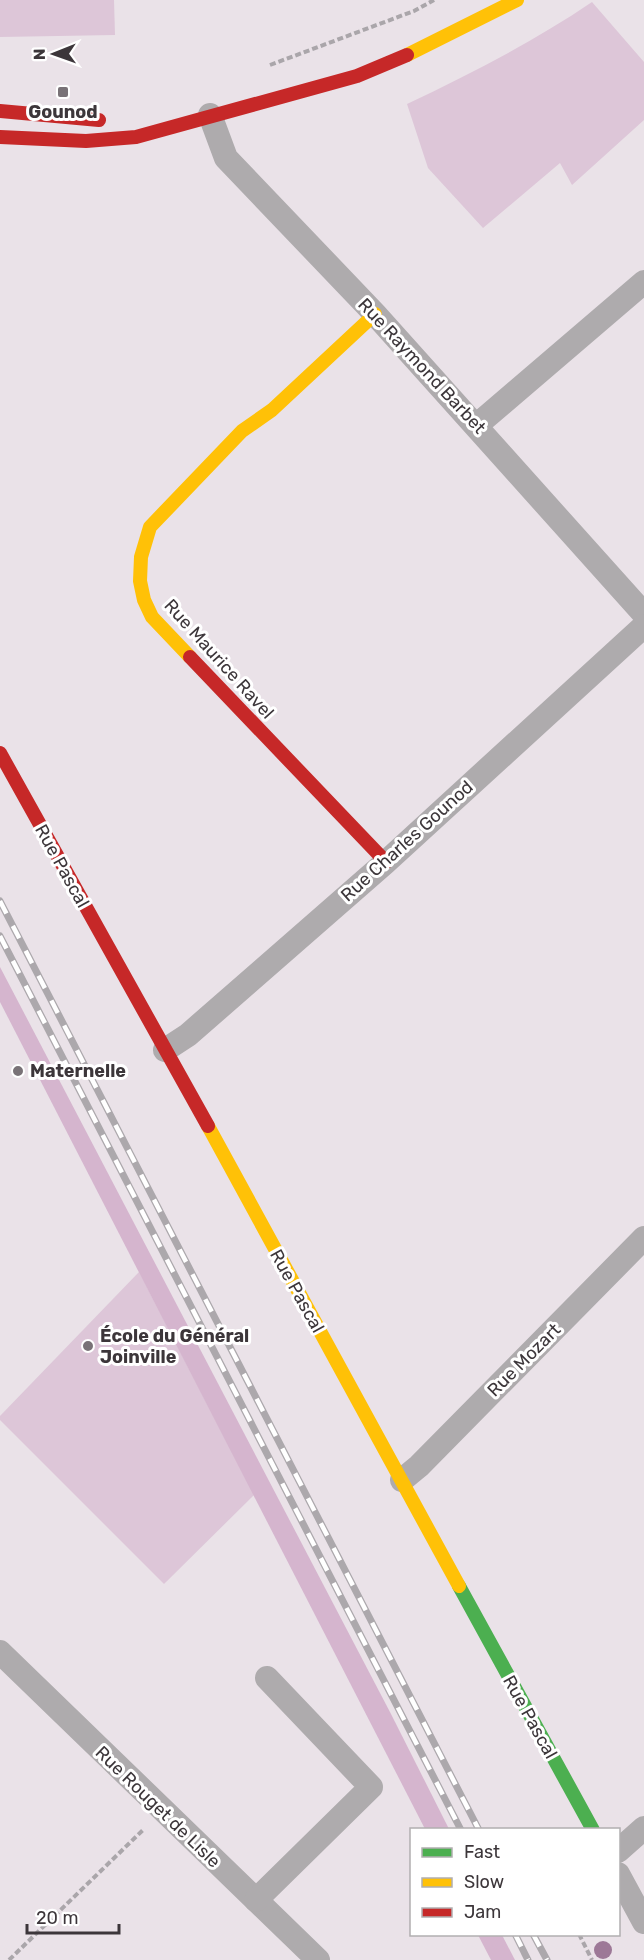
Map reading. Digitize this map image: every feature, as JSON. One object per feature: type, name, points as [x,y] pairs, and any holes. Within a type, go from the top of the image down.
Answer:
[{"type":"street","points":[[0,136],[86,141],[136,137],[176,124],[276,100],[357,76],[421,49],[518,0]]},
{"type":"street","points":[[0,111],[114,121]]},
{"type":"street","name":"Rue Raymond Barbet","points":[[210,115],[226,158],[477,425],[644,614]]},
{"type":"street","points":[[134,122],[176,124]]},
{"type":"street","points":[[477,425],[644,282]]},
{"type":"street","name":"Rue Maurice Ravel","points":[[375,314],[272,410],[242,431],[150,527],[141,557],[140,581],[144,600],[152,617],[386,862]]},
{"type":"street","name":"Rue Charles Gounod","points":[[165,1050],[188,1035],[386,862],[644,626]]},
{"type":"street","name":"Rue Pascal","points":[[0,753],[592,1828]]},
{"type":"street","name":"Rue Mozart","points":[[402,1480],[419,1466],[644,1238]]},
{"type":"street","name":"Rue Rouget de Lisle","points":[[0,1652],[162,1812],[318,1960]]},
{"type":"street","points":[[256,1900],[370,1787],[267,1678]]},
{"type":"street","points":[[620,1849],[644,1828]]},
{"type":"street","points":[[620,1878],[644,1922]]},
{"type":"path","points":[[267,67],[414,11],[434,0]]},
{"type":"path","points":[[9,1960],[162,1812]]},
{"type":"path","points":[[580,1936],[592,1960]]},
{"type":"shaded area","points":[[0,0],[114,0],[115,35],[0,37]]},
{"type":"shaded area","points":[[592,2],[644,62],[644,120],[572,185],[560,163],[483,228],[428,168],[407,104],[502,56]]},
{"type":"shaded area","points":[[0,967],[448,1828],[424,1828],[0,1002]]},
{"type":"shaded area","points":[[139,1272],[254,1495],[164,1584],[0,1420],[0,1416]]},
{"type":"shaded area","points":[[479,1936],[503,1936],[515,1960],[491,1960]]},
{"type":"railway","points":[[0,901],[478,1828]]},
{"type":"railway","points":[[0,936],[460,1828]]},
{"type":"railway","points":[[516,1936],[528,1960]]},
{"type":"railway","points":[[534,1936],[547,1960]]},
{"type":"traffic: fast","points":[[459,1586],[592,1828]]},
{"type":"traffic: slow","points":[[407,55],[517,0]]},
{"type":"traffic: slow","points":[[190,657],[152,617],[144,600],[140,581],[141,557],[150,527],[242,431],[272,410],[375,314]]},
{"type":"traffic: slow","points":[[208,1126],[459,1586]]},
{"type":"traffic: jam","points":[[0,137],[86,141],[136,137],[357,76],[407,55]]},
{"type":"traffic: jam","points":[[0,111],[99,120]]},
{"type":"traffic: jam","points":[[190,657],[386,862]]},
{"type":"traffic: jam","points":[[0,753],[208,1126]]},
{"type":"place","name":"Gounod","points":[[63,92]]},
{"type":"place","name":"Maternelle","points":[[18,1071]]},
{"type":"place","name":"École du Général Joinville","points":[[88,1346]]}]
